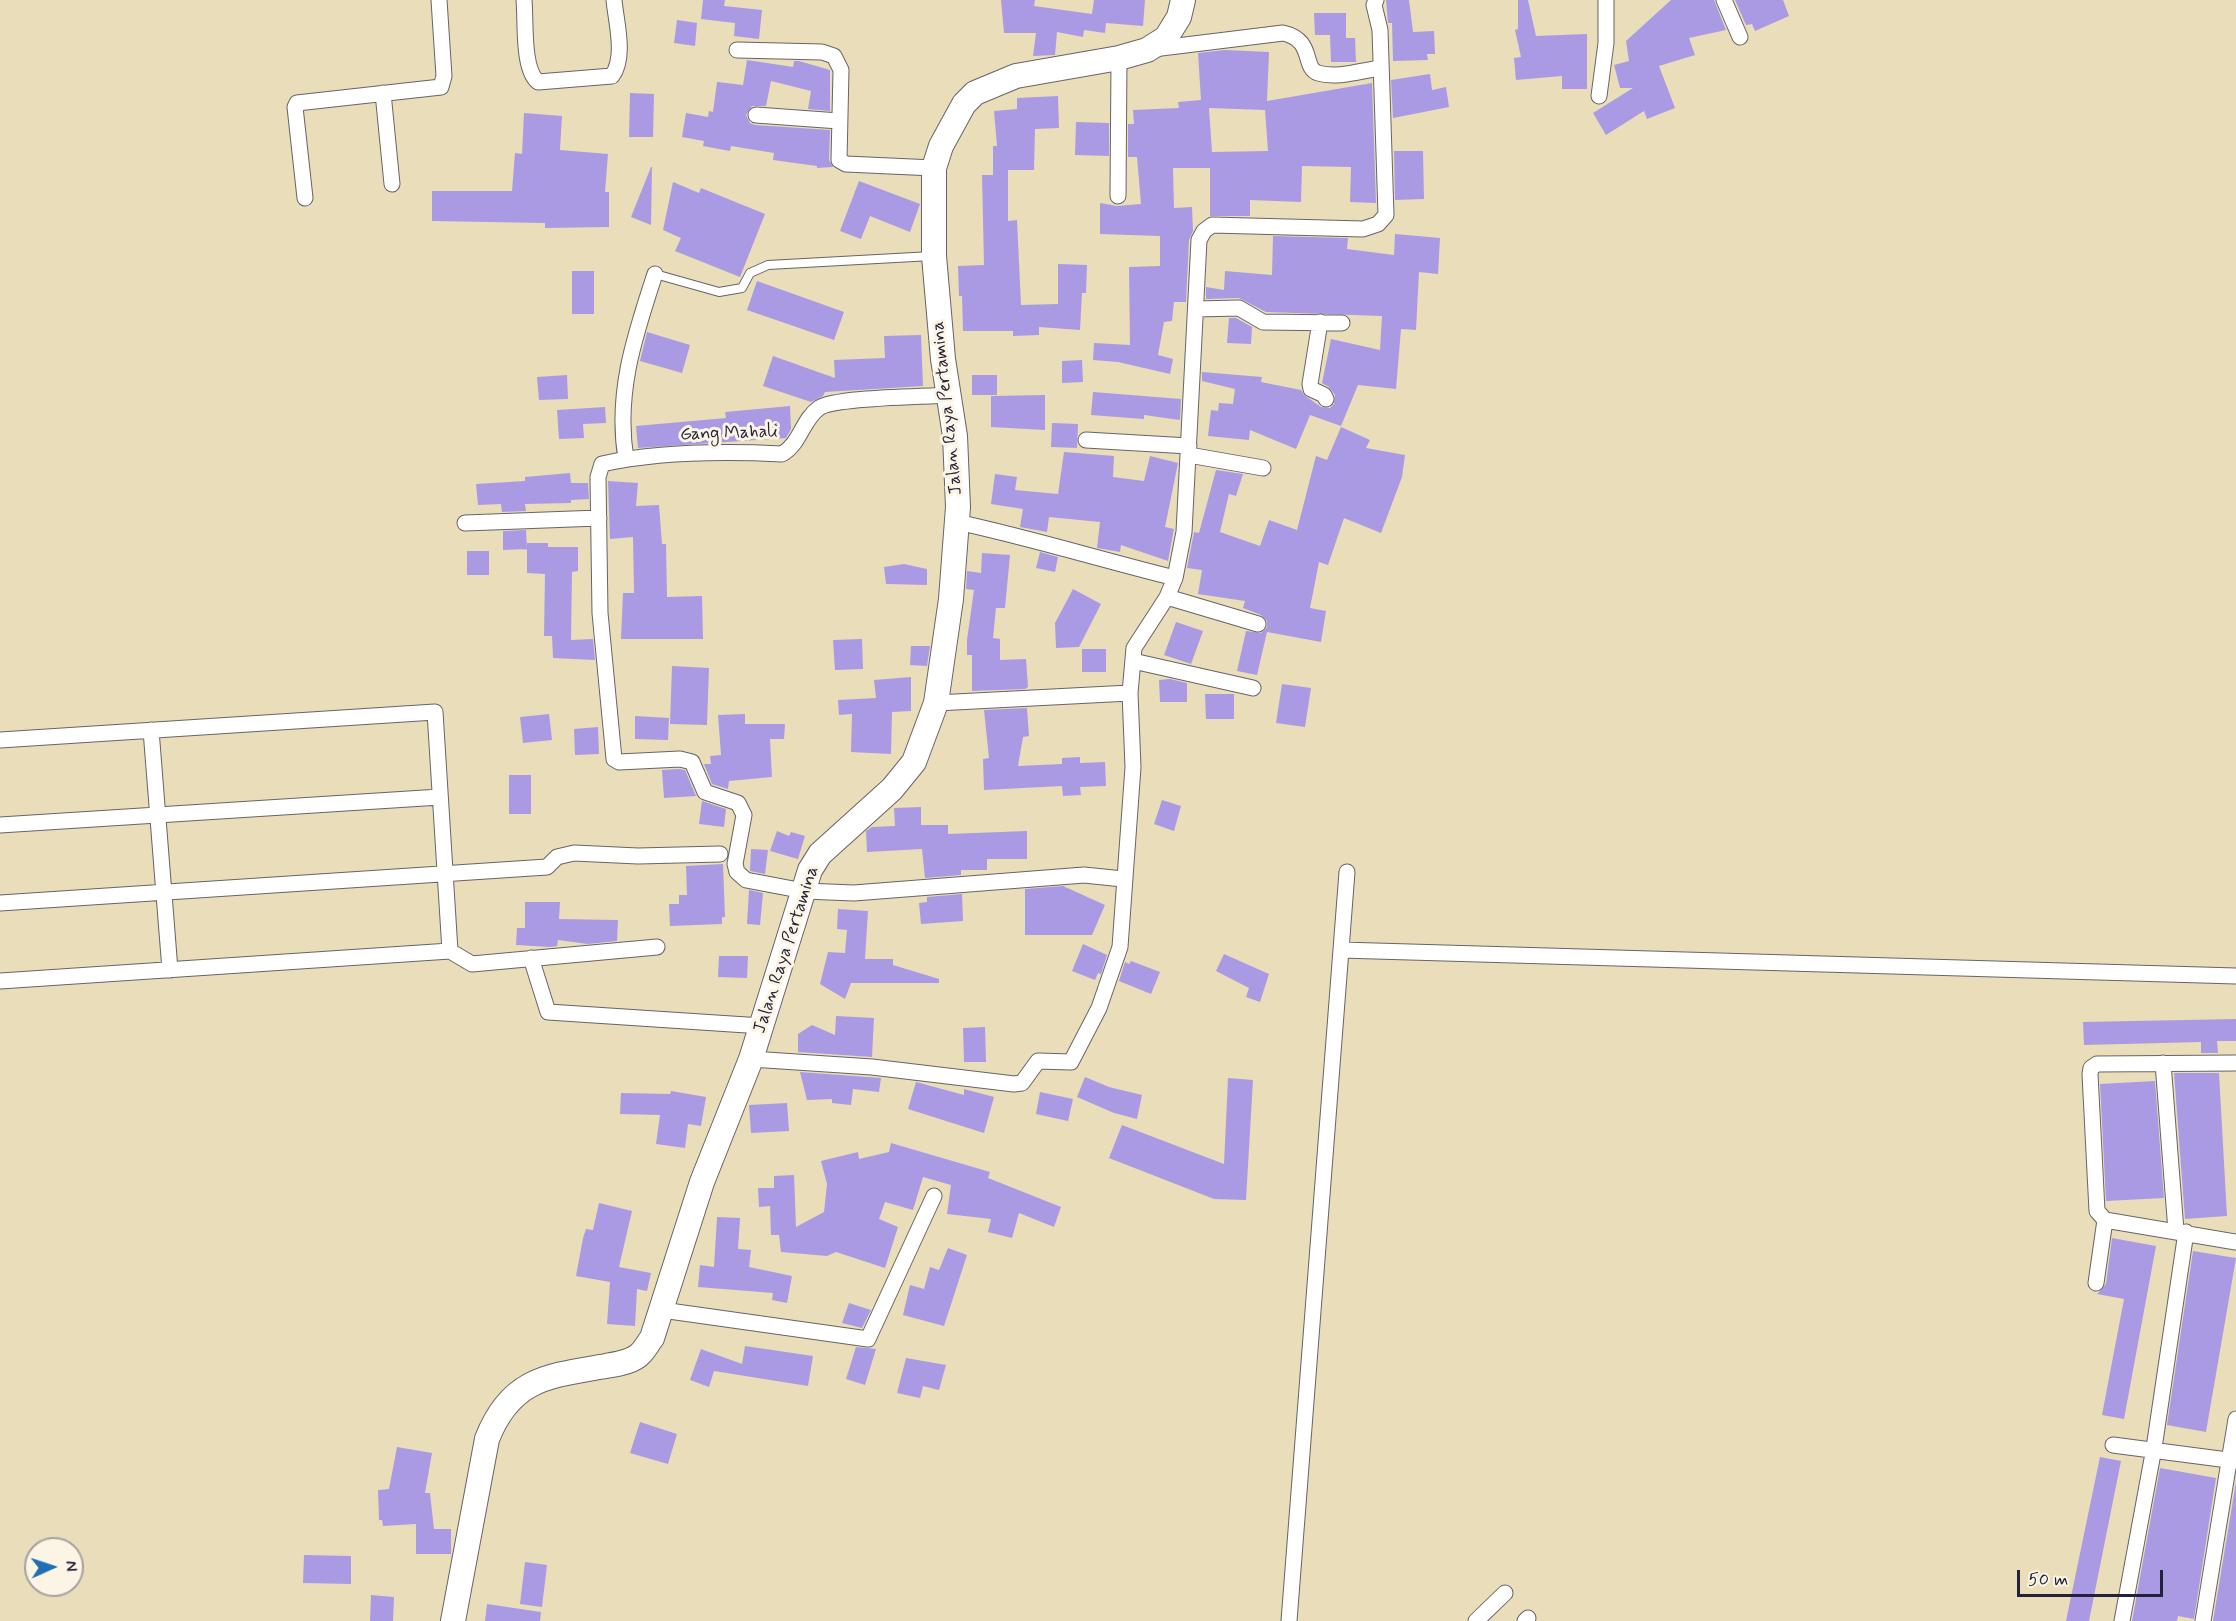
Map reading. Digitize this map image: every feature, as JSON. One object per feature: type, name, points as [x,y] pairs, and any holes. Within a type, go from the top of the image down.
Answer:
[{"type":"main road","name":"Jalan Raya Pertamina","points":[[453,1621],[478,1481],[487,1439],[496,1415],[512,1397],[531,1384],[555,1375],[621,1364],[640,1355],[652,1338],[702,1182],[752,1059],[810,870],[820,854],[892,789],[914,762],[936,703],[951,599],[957,522],[955,436],[948,395],[934,256],[934,168],[941,146],[964,104],[975,93],[1016,76],[1119,58],[1147,50],[1166,38],[1179,17],[1183,0]]},
{"type":"street","points":[[305,198],[295,107],[297,103],[441,87],[444,76],[439,0]]},
{"type":"street","points":[[524,0],[528,66],[532,77],[538,82],[612,76],[618,68],[619,56],[614,0]]},
{"type":"street","points":[[752,1059],[872,1066],[1014,1084],[1022,1083],[1038,1061],[1071,1062],[1099,1008],[1120,947],[1123,879],[1133,767],[1130,693],[1132,661],[1134,648],[1167,597],[1175,578],[1184,532],[1199,240],[1204,231],[1212,225],[1363,229],[1378,224],[1386,215],[1380,30],[1374,5],[1376,0]]},
{"type":"street","points":[[1599,96],[1606,43],[1606,0]]},
{"type":"street","points":[[1724,0],[1740,37]]},
{"type":"street","points":[[1147,50],[1283,33],[1294,36],[1304,45],[1311,68],[1317,73],[1332,75],[1381,68]]},
{"type":"street","points":[[737,50],[822,52],[834,56],[841,70],[839,160],[846,164],[934,168]]},
{"type":"street","points":[[1118,196],[1119,58]]},
{"type":"street","points":[[383,93],[392,184]]},
{"type":"street","points":[[756,115],[839,121]]},
{"type":"street","points":[[626,459],[622,433],[628,356],[654,274]]},
{"type":"street","points":[[1196,309],[1239,308],[1263,322],[1342,323]]},
{"type":"street","points":[[1320,322],[1310,384],[1311,389],[1324,394],[1326,399]]},
{"type":"street","name":"Gang Mahali","points":[[599,518],[598,468],[602,464],[626,459],[697,454],[782,454],[793,448],[813,414],[829,403],[948,395]]},
{"type":"street","points":[[1086,440],[1189,451],[1263,468]]},
{"type":"street","points":[[465,523],[599,518],[600,613],[614,759],[619,762],[680,759],[692,762],[705,792],[738,803],[744,815],[735,864],[742,878],[804,891],[854,893],[1084,875],[1123,879]]},
{"type":"street","points":[[957,522],[1035,538],[1111,562],[1175,578]]},
{"type":"street","points":[[1167,597],[1258,624]]},
{"type":"street","points":[[1132,661],[1253,688]]},
{"type":"street","points":[[936,703],[1130,693]]},
{"type":"street","points":[[0,740],[435,712],[450,951]]},
{"type":"street","points":[[151,730],[170,970]]},
{"type":"street","points":[[0,825],[440,797]]},
{"type":"street","points":[[0,903],[547,867],[557,857],[574,853],[638,856],[720,854]]},
{"type":"street","points":[[1289,1621],[1347,872]]},
{"type":"street","points":[[0,981],[450,951],[472,963],[657,947]]},
{"type":"street","points":[[1341,950],[2236,976]]},
{"type":"street","points":[[531,958],[548,1012],[762,1026]]},
{"type":"street","points":[[2236,1063],[2097,1064],[2091,1068],[2097,1210],[2105,1220],[2236,1242]]},
{"type":"street","points":[[2122,1621],[2154,1448],[2181,1232],[2163,1064]]},
{"type":"street","points":[[662,1310],[868,1339],[934,1196]]},
{"type":"street","points":[[2096,1283],[2105,1220]]},
{"type":"street","points":[[2203,1621],[2232,1460],[2236,1419]]},
{"type":"street","points":[[2113,1445],[2154,1448],[2232,1460]]},
{"type":"street","points":[[1476,1621],[1505,1593]]},
{"type":"lane","points":[[654,274],[719,292],[742,288],[750,273],[768,265],[934,256]]},
{"type":"building","points":[[703,0],[725,0],[724,6],[762,10],[759,39],[734,36],[735,23],[701,19]]},
{"type":"building","points":[[1001,0],[1035,0],[1034,6],[1092,14],[1094,0],[1145,0],[1143,26],[1106,23],[1105,33],[1084,30],[1083,37],[1057,32],[1055,55],[1033,56],[1036,33],[1004,33]]},
{"type":"building","points":[[1386,0],[1409,0],[1413,32],[1434,31],[1435,54],[1427,54],[1428,60],[1393,61],[1392,23],[1388,23]]},
{"type":"building","points":[[1518,0],[1528,0],[1536,36],[1587,34],[1587,89],[1562,89],[1562,76],[1516,80],[1514,58],[1521,57],[1515,30],[1518,29]]},
{"type":"building","points":[[1671,0],[1714,0],[1726,30],[1689,38],[1695,55],[1659,66],[1675,108],[1647,119],[1644,111],[1606,135],[1593,113],[1633,88],[1620,88],[1614,65],[1629,61],[1626,41]]},
{"type":"building","points":[[1735,0],[1783,0],[1789,16],[1755,31],[1752,24],[1746,25]]},
{"type":"building","points":[[1314,13],[1346,13],[1346,38],[1355,38],[1356,62],[1331,62],[1330,35],[1315,35]]},
{"type":"building","points":[[677,20],[697,23],[695,46],[674,43]]},
{"type":"building","points":[[1225,50],[1269,52],[1267,101],[1372,83],[1376,203],[1350,202],[1351,167],[1302,166],[1301,202],[1250,200],[1250,216],[1210,216],[1210,168],[1173,168],[1174,208],[1192,207],[1193,231],[1189,240],[1186,302],[1174,302],[1172,321],[1164,322],[1158,355],[1173,359],[1170,374],[1118,362],[1093,360],[1094,343],[1130,345],[1129,267],[1160,266],[1160,236],[1100,234],[1100,203],[1117,206],[1141,204],[1137,157],[1128,157],[1128,124],[1134,124],[1133,110],[1179,108],[1178,102],[1201,100],[1198,53]],"holes":[[[1209,108],[1265,110],[1268,151],[1212,152]]]},
{"type":"building","points":[[747,60],[793,67],[794,61],[799,61],[830,70],[830,111],[808,109],[811,91],[771,81],[766,106],[752,106],[746,115],[750,123],[755,125],[830,130],[829,160],[833,167],[817,168],[817,166],[773,160],[774,153],[731,146],[730,151],[703,146],[704,141],[682,137],[686,113],[708,117],[709,111],[713,112],[717,82],[743,85]]},
{"type":"building","points":[[1430,74],[1432,90],[1446,87],[1449,107],[1393,118],[1391,80]]},
{"type":"building","points":[[630,93],[654,94],[653,137],[629,137]]},
{"type":"building","points":[[1058,96],[1059,128],[1035,129],[1034,170],[1008,170],[1008,221],[1017,220],[1021,305],[1058,304],[1058,264],[1087,265],[1086,293],[1082,293],[1080,330],[1039,327],[1039,335],[1013,336],[1013,331],[963,331],[958,266],[984,265],[982,175],[993,175],[993,146],[997,146],[994,111],[1017,109],[1017,98]]},
{"type":"building","points":[[524,113],[562,116],[560,150],[608,154],[605,192],[609,192],[609,227],[545,228],[545,223],[432,221],[432,191],[512,191],[515,153],[522,154]]},
{"type":"building","points":[[1076,122],[1109,123],[1109,156],[1075,155]]},
{"type":"building","points":[[1394,151],[1423,151],[1424,199],[1395,200]]},
{"type":"building","points":[[652,167],[651,225],[631,217]]},
{"type":"building","points":[[859,181],[920,204],[910,232],[870,216],[861,239],[840,231]]},
{"type":"building","points":[[673,182],[699,193],[701,188],[765,214],[740,277],[675,251],[681,238],[663,230]]},
{"type":"building","points":[[1395,234],[1440,238],[1438,274],[1419,272],[1416,330],[1401,329],[1396,389],[1358,385],[1341,426],[1310,415],[1296,449],[1250,430],[1249,440],[1208,436],[1211,410],[1218,411],[1219,403],[1233,404],[1235,389],[1202,381],[1202,372],[1262,377],[1261,382],[1301,390],[1304,395],[1321,407],[1330,408],[1334,404],[1335,395],[1329,387],[1322,383],[1331,339],[1380,350],[1382,316],[1266,312],[1239,298],[1206,299],[1206,287],[1224,290],[1225,271],[1272,275],[1273,236],[1348,238],[1347,249],[1394,255]]},
{"type":"building","points":[[572,271],[594,271],[594,314],[572,314]]},
{"type":"building","points":[[757,281],[844,312],[834,340],[747,310]]},
{"type":"building","points":[[1229,318],[1236,318],[1252,327],[1251,344],[1227,343]]},
{"type":"building","points":[[647,332],[690,345],[682,373],[640,361]]},
{"type":"building","points":[[921,335],[923,386],[825,392],[823,396],[811,402],[763,386],[773,356],[835,378],[834,360],[885,358],[884,336]]},
{"type":"building","points":[[1082,360],[1083,382],[1062,383],[1062,361]]},
{"type":"building","points":[[567,375],[568,399],[539,400],[537,377]]},
{"type":"building","points":[[972,375],[997,375],[997,395],[972,395]]},
{"type":"building","points":[[1093,392],[1181,399],[1180,420],[1144,415],[1144,419],[1091,415]]},
{"type":"building","points":[[1045,395],[1045,430],[991,427],[991,396]]},
{"type":"building","points":[[790,406],[791,429],[786,438],[638,448],[636,426],[726,418],[725,412]]},
{"type":"building","points":[[605,407],[606,423],[583,424],[584,438],[559,439],[557,410]]},
{"type":"building","points":[[1052,423],[1078,424],[1077,448],[1051,447]]},
{"type":"building","points":[[1341,427],[1370,440],[1366,448],[1405,455],[1402,477],[1381,533],[1344,518],[1328,565],[1319,562],[1310,608],[1326,611],[1321,642],[1267,632],[1257,675],[1237,671],[1246,631],[1261,633],[1267,627],[1267,621],[1261,615],[1243,608],[1245,601],[1198,594],[1202,570],[1187,568],[1194,532],[1199,533],[1216,470],[1243,474],[1236,496],[1229,494],[1220,532],[1260,546],[1269,520],[1297,530],[1316,456],[1327,460]]},
{"type":"building","points":[[1064,452],[1114,456],[1113,477],[1144,481],[1150,456],[1178,463],[1165,527],[1174,529],[1168,561],[1121,545],[1120,552],[1097,548],[1100,522],[1049,517],[1047,532],[1020,527],[1023,509],[991,504],[995,474],[1017,477],[1015,490],[1058,494]]},
{"type":"building","points":[[570,473],[571,483],[588,483],[589,499],[571,500],[571,503],[525,504],[526,511],[502,512],[501,504],[478,505],[476,484],[525,481],[525,477]]},
{"type":"building","points":[[608,481],[638,483],[636,506],[659,505],[662,544],[666,544],[667,597],[702,596],[703,639],[621,639],[623,593],[634,593],[633,537],[610,539]]},
{"type":"building","points":[[526,530],[527,549],[503,550],[503,531]]},
{"type":"building","points":[[527,543],[548,543],[548,547],[578,547],[578,571],[572,572],[571,640],[593,639],[595,660],[553,658],[552,636],[544,636],[545,574],[527,573]]},
{"type":"building","points":[[467,551],[489,551],[489,575],[467,575]]},
{"type":"building","points":[[1040,552],[1058,557],[1055,572],[1036,568]]},
{"type":"building","points":[[982,553],[1010,555],[1005,608],[996,608],[993,638],[1000,639],[1000,660],[1026,659],[1028,687],[1025,689],[972,691],[972,655],[967,655],[967,640],[974,590],[966,589],[967,571],[981,573]]},
{"type":"building","points":[[904,564],[927,569],[927,585],[886,584],[884,567]]},
{"type":"building","points":[[1073,589],[1101,604],[1079,647],[1056,648],[1055,623]]},
{"type":"building","points":[[1176,622],[1203,631],[1191,664],[1164,655]]},
{"type":"building","points":[[862,639],[863,669],[835,670],[833,640]]},
{"type":"building","points":[[911,646],[930,646],[927,666],[910,665]]},
{"type":"building","points":[[1082,649],[1106,649],[1106,672],[1082,672]]},
{"type":"building","points":[[672,666],[709,668],[707,725],[670,724]]},
{"type":"building","points":[[911,677],[911,711],[892,712],[891,754],[851,752],[852,714],[839,715],[838,700],[876,698],[874,680]]},
{"type":"building","points":[[1170,679],[1187,683],[1187,702],[1160,702],[1159,680]]},
{"type":"building","points":[[1282,684],[1311,688],[1305,727],[1276,723]]},
{"type":"building","points":[[1205,694],[1234,694],[1234,719],[1206,719]]},
{"type":"building","points":[[1027,708],[1029,736],[1023,737],[1018,766],[1062,764],[1062,758],[1080,757],[1080,763],[1105,762],[1106,786],[1080,787],[1081,795],[1063,796],[1062,786],[984,790],[983,759],[989,758],[984,710]]},
{"type":"building","points":[[549,714],[552,740],[523,743],[520,717]]},
{"type":"building","points":[[745,714],[745,724],[785,724],[784,739],[770,739],[772,777],[729,781],[728,789],[712,784],[704,764],[711,764],[710,756],[721,755],[718,715]]},
{"type":"building","points":[[635,716],[669,718],[668,740],[635,739]]},
{"type":"building","points":[[598,727],[599,754],[575,755],[574,729]]},
{"type":"building","points":[[662,770],[685,770],[696,796],[664,798]]},
{"type":"building","points":[[509,775],[531,775],[531,814],[509,814]]},
{"type":"building","points":[[1162,800],[1181,806],[1174,831],[1154,824]]},
{"type":"building","points":[[702,801],[726,809],[724,827],[699,824]]},
{"type":"building","points":[[921,807],[921,825],[948,825],[948,834],[1027,831],[1027,859],[987,859],[987,870],[961,870],[961,875],[925,878],[922,849],[867,852],[866,831],[872,827],[895,826],[894,808]]},
{"type":"building","points":[[777,831],[789,836],[791,832],[805,836],[798,859],[770,851]]},
{"type":"building","points":[[751,849],[768,850],[765,874],[750,871]]},
{"type":"building","points":[[723,864],[725,917],[722,917],[722,924],[670,926],[669,904],[679,904],[679,895],[687,895],[686,866]]},
{"type":"building","points":[[1063,886],[1105,905],[1092,935],[1025,935],[1025,889]]},
{"type":"building","points":[[749,890],[763,893],[760,925],[747,924]]},
{"type":"building","points":[[962,894],[963,921],[921,924],[919,903],[927,902],[927,897]]},
{"type":"building","points":[[525,902],[560,902],[559,919],[618,920],[617,941],[588,944],[558,940],[557,946],[550,947],[516,945],[517,928],[525,928]]},
{"type":"building","points":[[838,909],[868,911],[865,959],[893,959],[893,965],[939,979],[939,983],[851,983],[845,999],[820,984],[828,952],[845,953],[847,930],[837,929]]},
{"type":"building","points":[[1083,944],[1107,955],[1101,974],[1098,973],[1095,980],[1072,971]]},
{"type":"building","points":[[1224,954],[1269,974],[1260,1002],[1246,997],[1249,988],[1216,971]]},
{"type":"building","points":[[719,956],[748,956],[747,978],[718,977]]},
{"type":"building","points":[[1131,961],[1160,972],[1151,994],[1119,981],[1125,962],[1129,964]]},
{"type":"building","points":[[836,1016],[874,1018],[872,1057],[798,1052],[798,1034],[812,1025],[835,1035]]},
{"type":"building","points":[[2236,1019],[2236,1041],[2217,1041],[2218,1053],[2201,1053],[2201,1042],[2084,1045],[2083,1022]]},
{"type":"building","points":[[985,1027],[986,1062],[964,1062],[963,1028]]},
{"type":"building","points":[[800,1072],[881,1078],[879,1092],[853,1089],[851,1105],[832,1103],[832,1099],[807,1100]]},
{"type":"building","points":[[2174,1073],[2219,1073],[2227,1216],[2185,1219]]},
{"type":"building","points":[[1085,1077],[1109,1087],[1142,1095],[1137,1119],[1114,1113],[1077,1097]]},
{"type":"building","points":[[1228,1078],[1253,1080],[1246,1200],[1214,1199],[1109,1158],[1122,1125],[1224,1164]]},
{"type":"building","points":[[2155,1081],[2164,1198],[2106,1201],[2100,1084]]},
{"type":"building","points":[[916,1082],[964,1095],[964,1089],[994,1097],[984,1133],[908,1109]]},
{"type":"building","points":[[671,1091],[706,1097],[701,1126],[688,1124],[685,1148],[656,1144],[660,1115],[620,1114],[621,1093],[670,1094]]},
{"type":"building","points":[[1040,1092],[1073,1099],[1068,1121],[1036,1114]]},
{"type":"building","points":[[787,1103],[789,1131],[751,1133],[749,1105]]},
{"type":"building","points":[[891,1143],[990,1172],[988,1178],[1061,1207],[1054,1227],[1019,1213],[1012,1238],[988,1232],[991,1219],[947,1214],[951,1185],[923,1177],[913,1210],[885,1202],[879,1219],[898,1227],[885,1268],[836,1252],[827,1256],[781,1252],[779,1235],[771,1235],[770,1206],[759,1207],[758,1188],[774,1188],[774,1176],[794,1175],[796,1227],[824,1212],[827,1184],[821,1161],[858,1152],[859,1159],[889,1152]]},
{"type":"building","points":[[599,1203],[632,1211],[619,1267],[651,1273],[647,1291],[637,1289],[635,1326],[607,1324],[610,1282],[576,1276],[583,1238],[586,1229],[593,1230]]},
{"type":"building","points":[[717,1217],[740,1218],[738,1249],[751,1250],[749,1267],[792,1276],[787,1303],[772,1300],[773,1293],[698,1287],[700,1265],[714,1267]]},
{"type":"building","points":[[2112,1238],[2156,1246],[2124,1419],[2102,1415],[2124,1299],[2097,1294],[2106,1284]]},
{"type":"building","points":[[948,1248],[967,1255],[944,1326],[903,1315],[910,1285],[924,1289],[930,1267],[939,1270]]},
{"type":"building","points":[[2193,1251],[2236,1258],[2206,1432],[2167,1425]]},
{"type":"building","points":[[849,1303],[871,1310],[862,1328],[842,1323]]},
{"type":"building","points":[[745,1346],[813,1356],[808,1386],[714,1371],[709,1387],[690,1380],[701,1349],[742,1364]]},
{"type":"building","points":[[856,1347],[876,1349],[865,1385],[846,1379]]},
{"type":"building","points":[[906,1358],[946,1365],[939,1390],[923,1386],[920,1398],[897,1393]]},
{"type":"building","points":[[640,1422],[677,1434],[668,1464],[630,1453]]},
{"type":"building","points":[[397,1447],[432,1453],[425,1493],[430,1493],[434,1529],[451,1529],[451,1554],[416,1554],[416,1524],[383,1526],[382,1520],[379,1520],[378,1490],[389,1489]]},
{"type":"building","points":[[2100,1457],[2121,1461],[2089,1621],[2066,1621]]},
{"type":"building","points":[[2160,1468],[2216,1478],[2194,1619],[2178,1616],[2177,1621],[2132,1621]]},
{"type":"building","points":[[2236,1482],[2236,1621],[2213,1621]]},
{"type":"building","points":[[304,1555],[351,1556],[351,1584],[303,1583]]},
{"type":"building","points":[[525,1562],[547,1565],[542,1607],[520,1604]]},
{"type":"building","points":[[371,1595],[394,1597],[393,1621],[370,1621]]},
{"type":"building","points":[[487,1604],[541,1612],[540,1621],[485,1621]]}]
